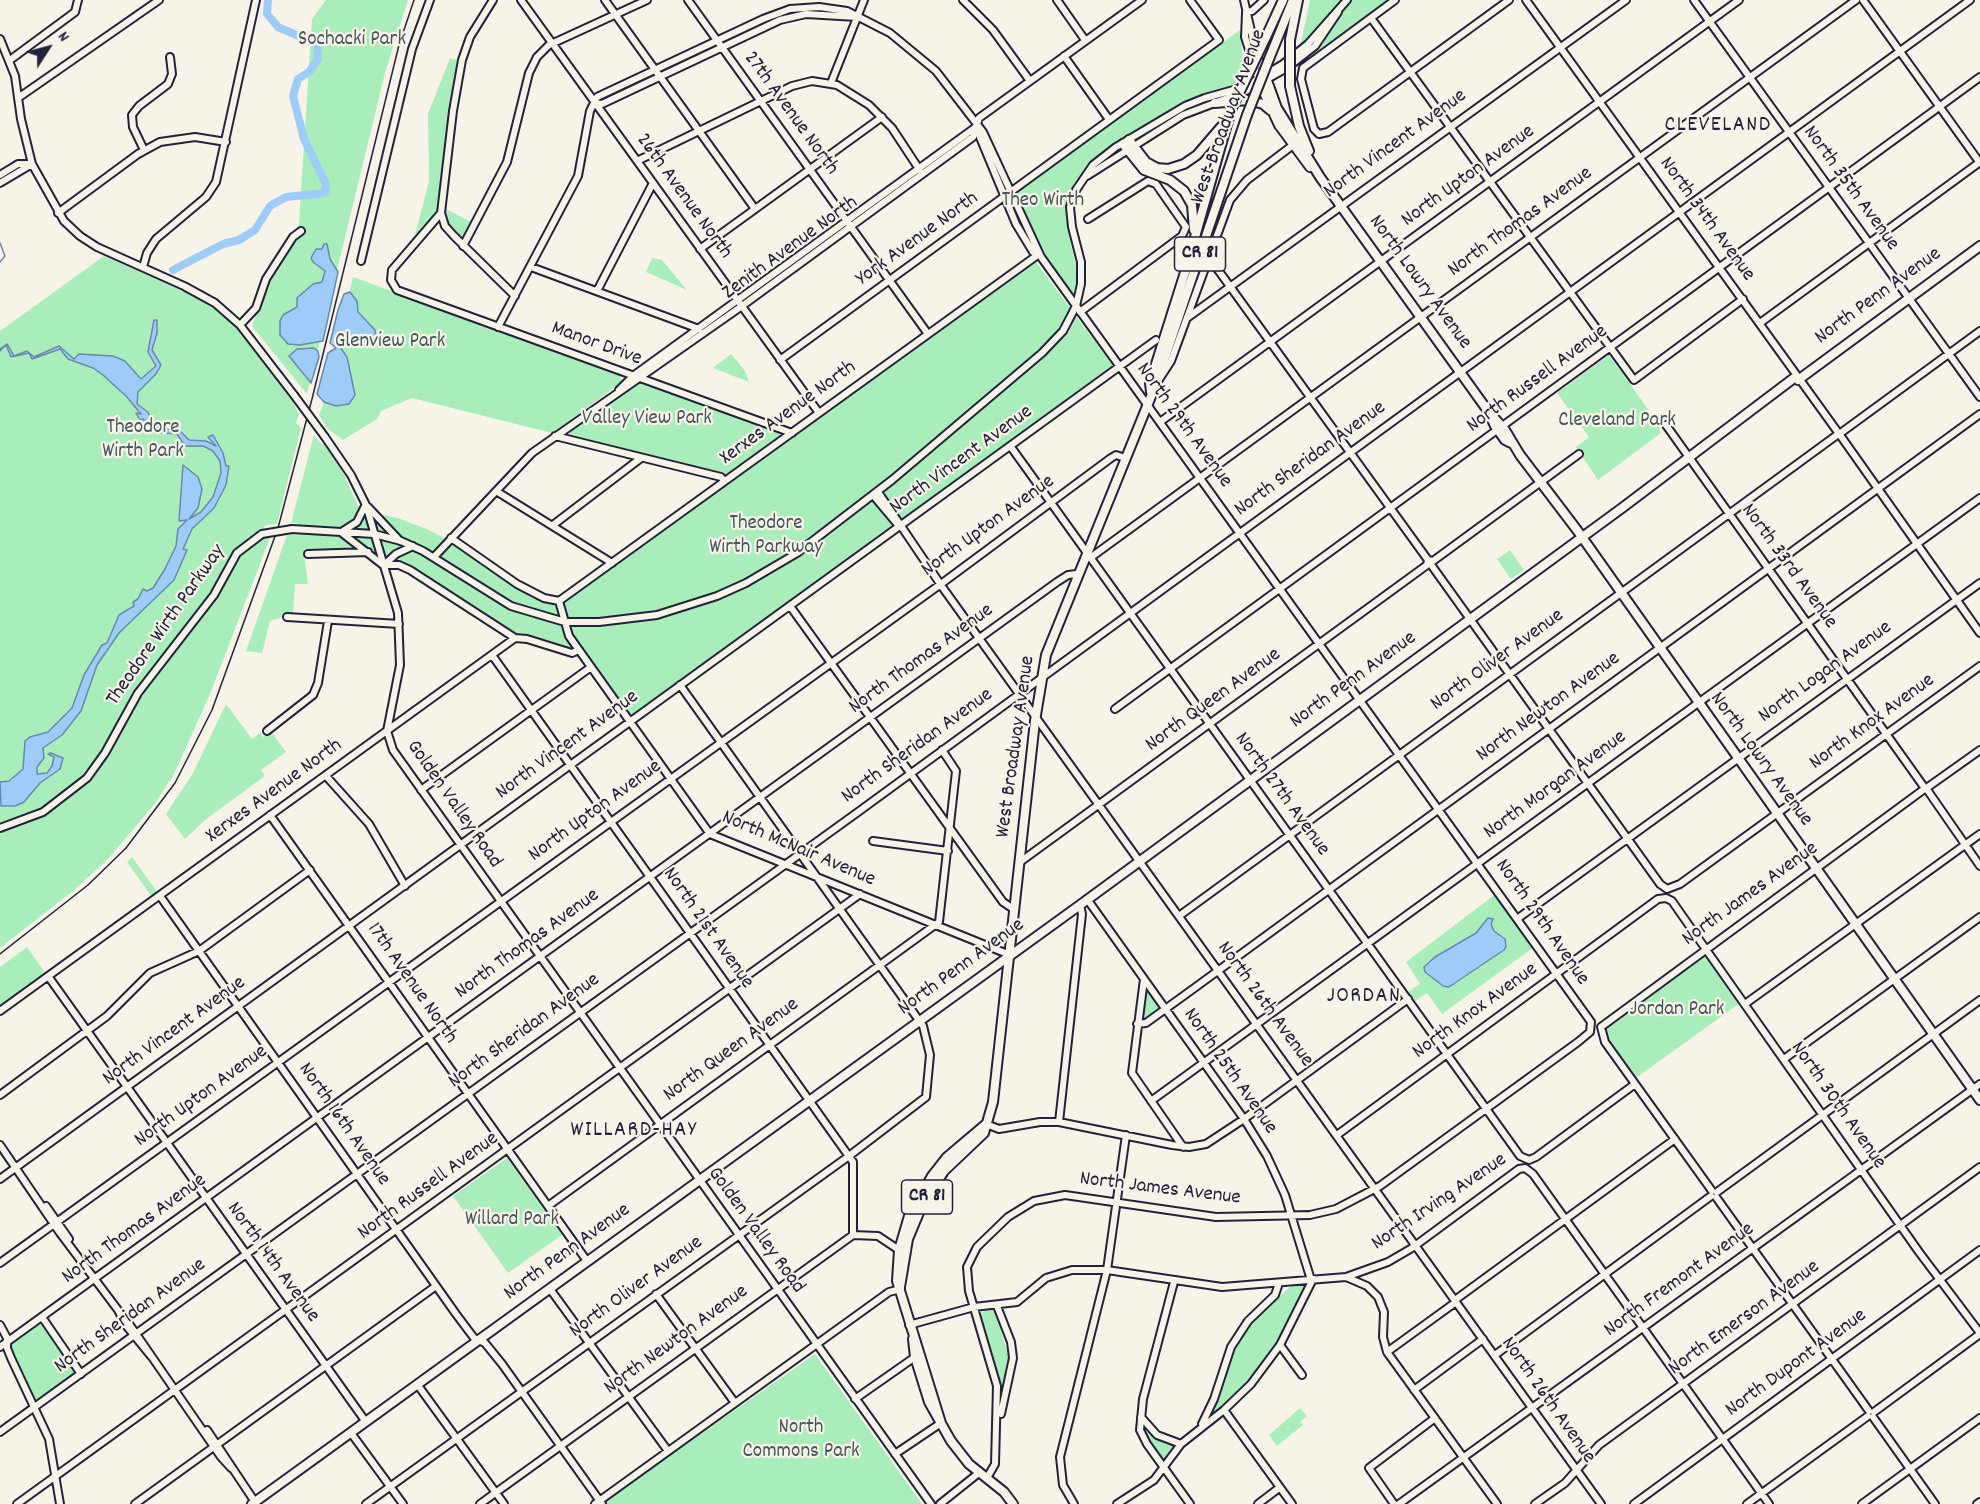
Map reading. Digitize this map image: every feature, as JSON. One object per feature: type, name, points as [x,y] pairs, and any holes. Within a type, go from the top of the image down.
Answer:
[{"type":"main road","name":"West Broadway Avenue","points":[[1151,392],[1150,382],[1194,243],[1230,113],[1283,0]]},
{"type":"main road","name":"West Broadway Avenue","points":[[900,1288],[909,1239],[926,1198],[944,1171],[984,1133],[993,1102],[1036,716],[1048,646],[1077,574],[1088,555],[1156,384],[1247,115],[1293,0]]},
{"type":"main road","points":[[1298,0],[1290,40],[1290,87],[1301,132],[1320,177]]},
{"type":"main road","name":"North Lowry Avenue","points":[[1262,80],[1272,112],[1293,145],[1320,177]]},
{"type":"main road","name":"North Lowry Avenue","points":[[1262,80],[1320,177],[1500,427],[1505,440],[1511,443],[1582,538],[1980,1100]]},
{"type":"main road","points":[[1215,102],[1240,99],[1256,101],[1272,112]]},
{"type":"main road","points":[[1129,145],[1153,166],[1164,169],[1179,167],[1206,147],[1230,113]]},
{"type":"main road","points":[[1129,145],[1144,170],[1174,182],[1189,198],[1194,215],[1194,243]]},
{"type":"main road","name":"North Penn Avenue","points":[[254,1503],[1080,905],[1980,246]]},
{"type":"main road","name":"West Broadway Avenue","points":[[941,1423],[897,1281],[898,1250],[909,1216],[932,1176],[947,1157],[986,1124]]},
{"type":"main road","name":"West Broadway Avenue","points":[[913,1337],[915,1357],[929,1402],[941,1423],[960,1453],[1013,1504]]},
{"type":"street","points":[[10,60],[75,12],[78,0]]},
{"type":"street","points":[[18,98],[159,0]]},
{"type":"street","points":[[143,267],[147,252],[156,239],[212,190],[219,174],[256,0]]},
{"type":"street","points":[[361,261],[412,50],[430,0]]},
{"type":"street","points":[[493,0],[470,37],[462,60],[453,111],[441,213],[445,225],[463,246],[515,296]]},
{"type":"street","name":"26th Avenue North","points":[[521,0],[819,413]]},
{"type":"street","points":[[604,0],[755,209]]},
{"type":"street","points":[[463,246],[501,176],[512,148],[531,67],[542,52],[553,44],[647,0]]},
{"type":"street","name":"27th Avenue North","points":[[688,0],[928,334]]},
{"type":"street","points":[[831,83],[864,0]]},
{"type":"street","points":[[963,0],[993,30],[1030,81]]},
{"type":"street","points":[[1057,0],[1085,40]]},
{"type":"street","name":"Zenith Avenue North","points":[[434,557],[527,458],[921,171],[976,127],[979,118],[1142,0]]},
{"type":"street","name":"York Avenue North","points":[[780,360],[1108,118],[1219,40],[1190,0]]},
{"type":"street","points":[[1244,0],[1262,80],[1308,53],[1347,0]]},
{"type":"street","name":"West Broadway Avenue","points":[[1246,12],[1252,11],[1264,0]]},
{"type":"street","points":[[1395,0],[1307,64],[1302,72],[1314,129],[1319,134],[1328,132],[1509,0]]},
{"type":"street","name":"North 34th Avenue","points":[[1526,0],[1800,378],[1980,633]]},
{"type":"street","name":"North Vincent Avenue","points":[[1187,318],[1626,0]]},
{"type":"street","name":"North 35th Avenue","points":[[1694,0],[1980,397]]},
{"type":"street","name":"North Upton Avenue","points":[[1160,422],[1739,0]]},
{"type":"street","name":"North Thomas Avenue","points":[[1088,555],[1200,477],[1856,0]]},
{"type":"street","points":[[1760,323],[1980,162],[1863,0]]},
{"type":"street","name":"North Sheridan Avenue","points":[[0,1432],[247,1255],[1971,0]]},
{"type":"street","points":[[498,327],[578,176],[590,111],[597,97],[717,40],[790,9],[833,8],[852,12],[857,17]]},
{"type":"street","points":[[595,103],[602,104],[793,16],[820,14],[850,19],[857,17]]},
{"type":"street","name":"North 29th Avenue","points":[[857,17],[890,33],[921,56],[953,91],[976,127],[978,138],[1039,254],[1439,808],[1589,1019],[1592,1028]]},
{"type":"street","points":[[1371,18],[1634,380],[1743,299]]},
{"type":"street","name":"Golden Valley Road","points":[[0,39],[10,60],[32,164],[58,213],[89,243],[200,294],[240,325],[351,475],[366,505],[399,624],[400,665],[387,731],[393,750],[658,1125],[931,1504]]},
{"type":"street","points":[[1064,56],[1108,118]]},
{"type":"street","points":[[144,150],[133,127],[132,115],[139,106],[168,84],[172,74],[170,57]]},
{"type":"street","name":"North Russell Avenue","points":[[1115,709],[1980,77]]},
{"type":"street","name":"Theodore Wirth Parkway","points":[[0,828],[43,812],[87,778],[105,753],[138,693],[214,595],[237,553],[262,534],[292,529],[374,534],[401,541],[434,557],[512,606],[565,621],[599,622],[679,610],[717,596],[785,561],[875,494],[1042,353],[1063,331],[1078,309],[1082,273],[1070,207],[1081,180],[1098,160],[1184,115],[1262,80]]},
{"type":"street","name":"Theodore Wirth Parkway","points":[[1129,145],[1193,102],[1262,80]]},
{"type":"street","points":[[637,161],[802,83],[812,81],[831,83],[856,95],[882,117],[921,171]]},
{"type":"street","points":[[700,249],[882,117]]},
{"type":"street","points":[[1293,134],[1293,145]]},
{"type":"street","points":[[58,213],[144,150],[160,142],[183,137],[226,142]]},
{"type":"street","name":"West Broadway Avenue","points":[[1156,384],[1171,361],[1227,207],[1235,194],[1293,145]]},
{"type":"street","points":[[0,175],[18,164],[32,164]]},
{"type":"street","points":[[0,183],[32,164]]},
{"type":"street","points":[[1078,309],[1182,236],[1186,227],[1156,184],[1148,181],[1088,219]]},
{"type":"street","points":[[597,291],[653,183]]},
{"type":"street","name":"Manor Drive","points":[[441,213],[392,270],[393,285],[400,292],[792,433]]},
{"type":"street","points":[[240,325],[256,308],[266,279],[293,237],[301,231]]},
{"type":"street","name":"Xerxes Avenue North","points":[[559,601],[1039,254]]},
{"type":"street","points":[[1208,256],[1628,839]]},
{"type":"street","points":[[531,267],[701,331]]},
{"type":"street","name":"North Oliver Avenue","points":[[1179,916],[1980,331]]},
{"type":"street","name":"North Vincent Avenue","points":[[0,1179],[1156,340]]},
{"type":"street","name":"North Newton Avenue","points":[[1137,1024],[1146,1023],[1166,1009],[1980,414]]},
{"type":"street","name":"North 33rd Avenue","points":[[1666,425],[1980,866]]},
{"type":"street","points":[[555,436],[721,477],[724,482]]},
{"type":"street","name":"North 27th Avenue","points":[[1011,447],[1517,1152],[1527,1159]]},
{"type":"street","name":"North Queen Avenue","points":[[1020,862],[1579,454]]},
{"type":"street","name":"North Upton Avenue","points":[[0,1263],[57,1224],[1111,458],[1116,455],[1125,458]]},
{"type":"street","points":[[553,525],[641,458]]},
{"type":"street","points":[[496,491],[612,563]]},
{"type":"street","name":"North 26th Avenue","points":[[875,494],[890,518],[900,526],[1601,1504]]},
{"type":"street","name":"North Morgan Avenue","points":[[1151,1101],[1980,498]]},
{"type":"street","points":[[401,541],[366,505],[357,522],[341,532],[384,565],[399,565],[410,570],[515,638],[527,639],[572,653],[579,650]]},
{"type":"street","points":[[452,538],[517,584],[544,598],[559,601]]},
{"type":"street","points":[[384,565],[401,551],[413,546]]},
{"type":"street","points":[[308,554],[368,552]]},
{"type":"street","name":"North Thomas Avenue","points":[[0,1347],[96,1280],[1064,577],[1077,574]]},
{"type":"street","name":"North Logan Avenue","points":[[1517,919],[1980,582]]},
{"type":"street","name":"North McNair Avenue","points":[[559,601],[569,636],[710,834],[1010,955]]},
{"type":"street","points":[[790,606],[1003,902],[1015,910]]},
{"type":"street","points":[[287,617],[399,624]]},
{"type":"street","points":[[267,731],[313,695],[318,683],[328,621]]},
{"type":"street","name":"Xerxes Avenue North","points":[[0,1011],[515,638]]},
{"type":"street","name":"North 21st Avenue","points":[[492,655],[853,1162],[853,1235]]},
{"type":"street","name":"North Knox Avenue","points":[[1628,839],[1660,884],[1667,889],[1680,884],[1980,666]]},
{"type":"street","points":[[421,790],[591,667]]},
{"type":"street","points":[[680,685],[920,1021]]},
{"type":"street","points":[[936,924],[940,918],[956,771],[942,750]]},
{"type":"street","name":"North James Avenue","points":[[1635,1084],[1605,1042],[1601,1030],[1607,1021],[1980,750]]},
{"type":"street","points":[[326,776],[369,824],[405,886]]},
{"type":"street","name":"17th Avenue North","points":[[270,815],[587,1261]]},
{"type":"street","points":[[1745,1004],[1980,834]]},
{"type":"street","points":[[873,841],[948,851]]},
{"type":"street","points":[[0,1095],[87,1033],[115,1009],[130,990],[150,973],[199,951],[310,870]]},
{"type":"street","name":"North Russell Avenue","points":[[17,1504],[860,894]]},
{"type":"street","name":"North 16th Avenue","points":[[160,896],[474,1338],[480,1339],[522,1391]]},
{"type":"street","name":"North Knox Avenue","points":[[1337,1135],[1658,899],[1666,898]]},
{"type":"street","name":"North 30th Avenue","points":[[1666,898],[1672,901],[1706,948],[1900,1225],[1980,1334]]},
{"type":"street","name":"North 25th Avenue","points":[[1087,899],[1244,1119],[1272,1166],[1293,1216],[1312,1280]]},
{"type":"street","points":[[1059,1122],[1082,914],[1080,905]]},
{"type":"street","points":[[1784,1059],[1980,917]]},
{"type":"street","name":"North Queen Avenue","points":[[548,1206],[936,924]]},
{"type":"street","name":"North 14th Avenue","points":[[48,976],[366,1422]]},
{"type":"street","points":[[1144,979],[1132,1073],[1183,1147]]},
{"type":"street","points":[[986,1124],[999,1129],[1040,1122],[1059,1122],[1183,1147],[1206,1144],[1244,1119],[1408,999]]},
{"type":"street","points":[[1495,1355],[1980,1000]]},
{"type":"street","name":"North Oliver Avenue","points":[[366,1504],[849,1156],[926,1097],[930,1050],[920,1021]]},
{"type":"street","name":"North James Avenue","points":[[984,1475],[995,1464],[998,1426],[997,1386],[966,1275],[969,1258],[1008,1217],[1034,1201],[1055,1196],[1073,1196],[1216,1217],[1293,1216],[1336,1209],[1376,1189],[1587,1036],[1592,1028]]},
{"type":"street","points":[[1635,1084],[1935,1504]]},
{"type":"street","name":"North Irving Avenue","points":[[1527,1159],[1536,1157],[1635,1084]]},
{"type":"street","name":"North Fremont Avenue","points":[[1396,1504],[1533,1409],[1980,1084]]},
{"type":"street","points":[[1074,1504],[1063,1485],[1060,1457],[1107,1270],[1126,1135]]},
{"type":"street","points":[[1387,1352],[1674,1139]]},
{"type":"street","points":[[0,1145],[254,1503]]},
{"type":"street","name":"North Emerson Avenue","points":[[1535,1504],[1565,1483],[1599,1445],[1980,1167]]},
{"type":"street","name":"North Irving Avenue","points":[[909,1325],[974,1307],[1017,1302],[1036,1284],[1060,1273],[1086,1269],[1222,1287],[1346,1277],[1388,1262],[1416,1245],[1516,1171],[1525,1168],[1533,1174],[1565,1219]]},
{"type":"street","points":[[1565,1219],[1769,1504]]},
{"type":"street","points":[[853,1235],[878,1236],[898,1250]]},
{"type":"street","name":"North Newton Avenue","points":[[480,1504],[853,1235]]},
{"type":"street","name":"North Dupont Avenue","points":[[1634,1504],[1980,1250]]},
{"type":"street","points":[[1346,1277],[1367,1286],[1378,1297],[1384,1312],[1383,1337],[1387,1352],[1497,1504]]},
{"type":"street","points":[[1117,1504],[1143,1489],[1164,1468],[1180,1444],[1224,1410],[1251,1384],[1280,1345],[1312,1280]]},
{"type":"street","points":[[1174,1282],[1143,1399],[1141,1416],[1143,1439],[1190,1504]]},
{"type":"street","points":[[1201,1427],[1214,1399],[1231,1347],[1248,1321],[1275,1295],[1279,1284]]},
{"type":"street","points":[[135,1504],[436,1286]]},
{"type":"street","points":[[522,1391],[599,1503],[816,1344],[889,1292],[900,1288]]},
{"type":"street","points":[[550,1289],[668,1451]]},
{"type":"street","points":[[656,1294],[735,1403]]},
{"type":"street","name":"North James Avenue","points":[[997,1306],[1011,1342],[1013,1358],[1010,1380],[998,1426]]},
{"type":"street","points":[[42,1317],[81,1374]]},
{"type":"street","points":[[0,1325],[10,1358],[36,1407],[49,1439],[60,1504]]},
{"type":"street","points":[[1747,1504],[1980,1334]]},
{"type":"street","points":[[1414,1390],[1483,1339]]},
{"type":"street","points":[[1280,1345],[1302,1375]]},
{"type":"street","points":[[855,1399],[915,1357]]},
{"type":"street","points":[[417,1384],[504,1504]]},
{"type":"street","points":[[1224,1410],[1292,1504]]},
{"type":"street","points":[[1141,1416],[1157,1435],[1180,1444]]},
{"type":"street","points":[[1396,1504],[1371,1472],[1371,1465],[1435,1418]]},
{"type":"street","points":[[1862,1504],[1980,1418]]},
{"type":"street","points":[[895,1454],[941,1423]]},
{"type":"street","points":[[351,1432],[403,1504]]},
{"type":"street","points":[[940,1504],[984,1475]]},
{"type":"street","points":[[1258,1504],[1280,1488]]},
{"type":"green space","name":"Sochacki Park","points":[[326,0],[408,0],[385,73],[307,394],[252,326],[267,281],[294,240],[299,223],[312,19]]},
{"type":"green space","points":[[1310,0],[1388,0],[1296,66]]},
{"type":"green space","name":"Theo Wirth","points":[[1240,30],[1244,68],[1235,83],[1118,143],[1086,168],[1074,185],[1068,202],[1067,228],[1079,279],[1073,293],[1055,271],[1027,225],[1013,193]]},
{"type":"green space","points":[[450,58],[460,61],[451,101],[439,211],[414,239],[429,181],[428,114]]},
{"type":"green space","points":[[444,208],[473,223],[464,238],[459,237],[447,222]]},
{"type":"green space","name":"Theodore Wirth Park","points":[[104,256],[197,297],[228,318],[251,344],[292,401],[299,414],[296,423],[301,428],[277,524],[265,525],[261,537],[270,535],[268,543],[210,694],[174,774],[154,805],[108,859],[73,891],[0,948],[0,331]]},
{"type":"green space","points":[[652,258],[662,260],[687,290],[646,272]]},
{"type":"green space","name":"Theodore Wirth Parkway","points":[[1035,261],[1114,367],[632,717],[629,716],[572,637],[563,602]]},
{"type":"green space","name":"Glenview Park","points":[[353,277],[620,374],[622,382],[552,433],[412,398],[381,411],[377,419],[343,440],[328,429],[319,415],[324,402],[354,398],[354,391],[328,378]]},
{"type":"green space","points":[[731,354],[745,371],[749,382],[713,368]]},
{"type":"green space","name":"Cleveland Park","points":[[1609,355],[1658,423],[1661,433],[1598,480],[1576,447],[1589,437],[1557,393]]},
{"type":"green space","name":"Valley View Park","points":[[641,382],[778,431],[781,437],[726,476],[570,437],[570,431]]},
{"type":"green space","points":[[314,435],[322,445],[323,443],[342,470],[360,510],[398,518],[429,530],[457,545],[510,582],[556,603],[564,633],[573,648],[515,634],[416,571],[371,551],[304,554],[308,584],[295,584],[293,615],[286,612],[282,617],[270,621],[262,653],[246,651],[288,532],[297,526],[297,523],[291,523]]},
{"type":"green space","points":[[1510,550],[1524,570],[1511,579],[1497,559]]},
{"type":"green space","points":[[226,704],[252,739],[260,733],[263,737],[272,733],[286,752],[261,770],[265,776],[205,820],[185,839],[166,814],[193,773]]},
{"type":"green space","points":[[132,857],[158,893],[152,897],[127,862]]},
{"type":"green space","points":[[1497,893],[1534,947],[1442,1014],[1427,993],[1413,1002],[1407,993],[1420,984],[1406,962]]},
{"type":"green space","points":[[27,947],[46,974],[0,1007],[0,967]]},
{"type":"green space","name":"Jordan Park","points":[[1702,954],[1706,954],[1740,1003],[1636,1078],[1605,1035],[1604,1028]]},
{"type":"green space","points":[[1144,989],[1160,1007],[1144,1019],[1142,1017]]},
{"type":"green space","name":"Willard Park","points":[[507,1158],[562,1235],[508,1273],[453,1196]]},
{"type":"green space","points":[[1292,1285],[1308,1286],[1281,1337],[1244,1387],[1213,1414],[1229,1361],[1240,1338],[1257,1317]]},
{"type":"green space","points":[[990,1308],[995,1311],[1010,1361],[1003,1390],[979,1314]]},
{"type":"green space","points":[[40,1323],[76,1373],[39,1400],[36,1399],[25,1381],[11,1348],[12,1343]]},
{"type":"green space","name":"North Commons Park","points":[[815,1354],[922,1504],[607,1504],[605,1501]]},
{"type":"green space","points":[[1300,1408],[1307,1416],[1300,1422],[1303,1425],[1277,1446],[1269,1435]]},
{"type":"green space","points":[[1144,1427],[1157,1438],[1173,1446],[1162,1461],[1148,1441]]},
{"type":"water","points":[[324,244],[327,244],[330,259],[338,272],[323,341],[300,345],[288,344],[280,335],[280,321],[283,315],[297,307],[297,298],[313,284],[322,282],[325,271],[311,258],[316,249],[322,249]]},
{"type":"water","points":[[350,292],[357,301],[358,312],[375,330],[376,339],[369,345],[353,344],[340,347],[347,357],[355,395],[349,404],[336,406],[324,402],[317,394],[328,353],[336,348],[330,343],[338,310],[344,294]]},
{"type":"water","points":[[154,320],[157,320],[157,333],[152,350],[161,365],[156,374],[138,392],[137,404],[148,412],[153,424],[160,429],[179,430],[189,440],[206,441],[216,446],[208,437],[213,435],[223,453],[226,466],[229,466],[226,485],[214,508],[192,529],[183,549],[187,550],[174,580],[119,633],[97,665],[81,711],[62,735],[43,748],[44,758],[37,767],[37,774],[47,773],[52,766],[54,757],[48,754],[51,753],[63,758],[60,769],[40,783],[24,802],[15,806],[1,806],[0,782],[9,781],[23,769],[25,741],[30,737],[48,732],[72,708],[84,675],[102,645],[107,643],[119,615],[134,606],[133,602],[138,599],[143,589],[147,591],[153,588],[165,569],[176,546],[178,529],[187,520],[179,521],[183,465],[198,477],[202,489],[198,508],[189,519],[201,512],[213,497],[221,473],[220,461],[213,451],[203,446],[185,446],[177,434],[153,432],[143,419],[140,420],[136,413],[141,414],[126,396],[103,375],[93,368],[68,359],[60,349],[32,359],[29,353],[11,357],[6,345],[0,351],[0,349],[7,344],[14,356],[27,351],[34,357],[59,346],[74,359],[79,354],[113,356],[125,361],[141,379],[156,366],[148,352]]},
{"type":"water","points":[[314,348],[318,351],[319,357],[311,383],[289,356],[297,349]]},
{"type":"water","points":[[1488,918],[1493,919],[1491,924],[1494,931],[1505,939],[1504,950],[1449,987],[1443,986],[1425,972],[1424,967],[1435,957],[1476,933]]},
{"type":"waterway","points":[[173,270],[223,244],[239,240],[255,230],[270,206],[286,197],[325,193],[326,184],[304,139],[293,96],[298,79],[309,72],[318,59],[317,44],[278,27],[267,14],[268,0]]},
{"type":"waterway","points":[[0,243],[5,256],[0,262]]},
{"type":"railway","points":[[0,954],[88,885],[126,848],[175,783],[212,710],[278,528],[399,45],[414,0]]},
{"type":"district","name":"CLEVELAND","points":[[1718,127]]},
{"type":"district","name":"JORDAN","points":[[1364,998]]},
{"type":"district","name":"WILLARD-HAY","points":[[634,1132]]}]
